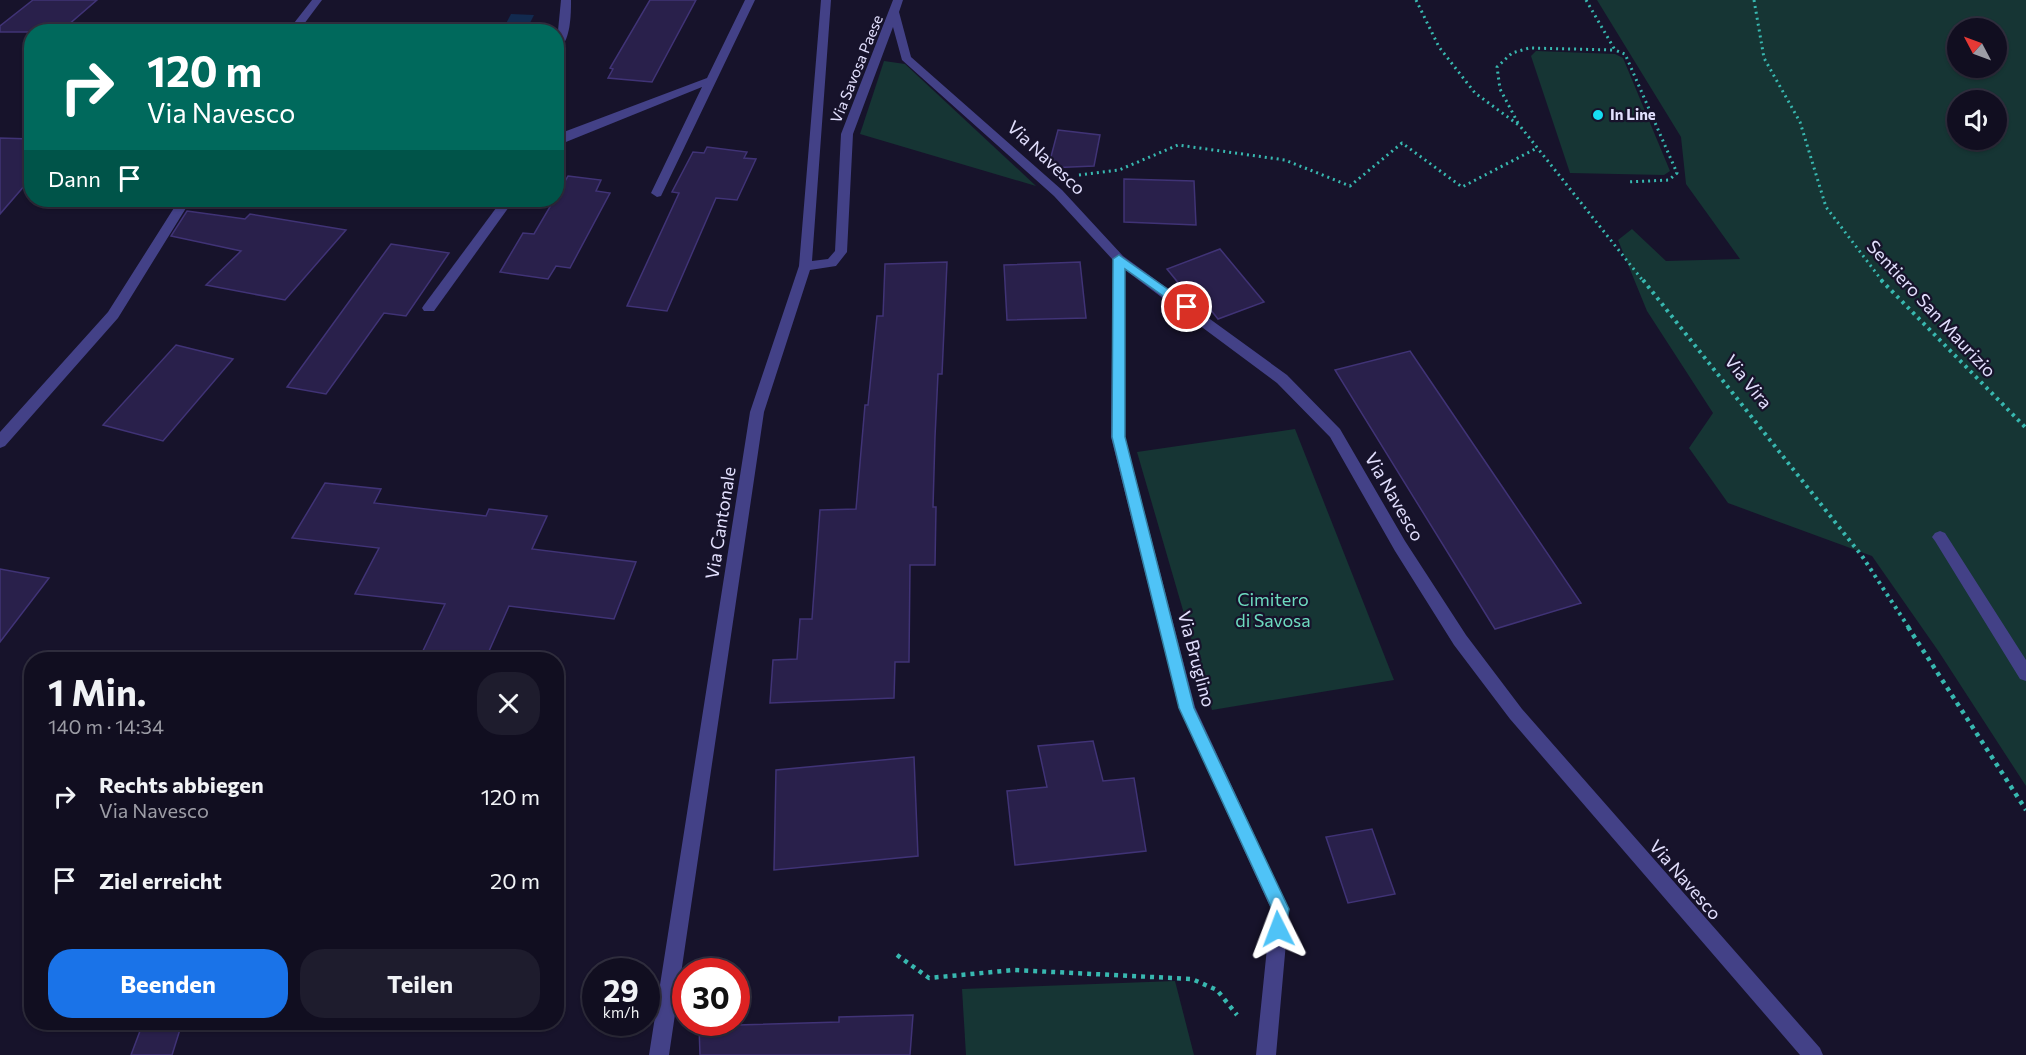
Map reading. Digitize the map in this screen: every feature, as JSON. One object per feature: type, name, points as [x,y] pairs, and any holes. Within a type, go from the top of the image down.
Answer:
[{"type":"street","points":[[298,24],[317,0]]},
{"type":"street","points":[[564,26],[566,0]]},
{"type":"street","points":[[657,193],[750,0]]},
{"type":"street","name":"Via Cantonale","points":[[659,1055],[757,412],[805,266],[826,0]]},
{"type":"street","name":"Via Savosa Paese","points":[[805,266],[832,263],[842,252],[847,134],[896,7]]},
{"type":"street","name":"Via Navesco","points":[[896,7],[906,58],[1042,179],[1119,259],[1282,379],[1335,433],[1460,640],[1509,705],[1614,829],[1813,1055]]},
{"type":"street","points":[[564,137],[711,80]]},
{"type":"street","points":[[0,442],[113,315],[181,207]]},
{"type":"street","points":[[429,308],[503,207]]},
{"type":"street","name":"Via Bruglino","points":[[1119,259],[1119,437],[1187,708],[1280,909],[1266,1055]]},
{"type":"street","points":[[1940,537],[2026,674]]},
{"type":"path","name":"Via Vira","points":[[1416,0],[1439,47],[1475,93],[1520,126],[1862,556],[2026,810]]},
{"type":"path","points":[[1586,0],[1615,50]]},
{"type":"path","name":"Sentiero San Maurizio","points":[[1754,0],[1764,58],[1800,122],[1826,207],[1878,277],[2026,428]]},
{"type":"path","points":[[1520,126],[1500,89],[1497,67],[1512,53],[1529,48],[1615,50],[1625,54],[1677,173],[1670,180],[1627,182]]},
{"type":"path","points":[[1042,179],[1119,170],[1178,145],[1285,160],[1350,186],[1402,143],[1462,188],[1537,148]]},
{"type":"path","points":[[897,955],[929,978],[1014,970],[1192,979],[1217,990],[1239,1017]]},
{"type":"green space","points":[[1597,0],[2026,0],[2026,786],[1939,652],[1872,556],[1728,503],[1689,448],[1713,413],[1647,311],[1618,240],[1632,229],[1666,261],[1740,259],[1686,184],[1681,137]]},
{"type":"green space","name":"In Line","points":[[1536,51],[1615,54],[1623,58],[1670,171],[1664,175],[1570,173],[1531,56]]},
{"type":"green space","points":[[884,61],[905,64],[1036,186],[860,134]]},
{"type":"green space","name":"Cimitero di Savosa","points":[[1295,429],[1394,680],[1212,710],[1137,452]]},
{"type":"green space","points":[[1175,981],[1194,1055],[966,1055],[962,989]]},
{"type":"water","points":[[511,14],[534,15],[530,24],[506,24]]},
{"type":"building","points":[[33,0],[97,0],[69,24],[24,24],[24,32],[0,32],[0,26]]},
{"type":"building","points":[[650,0],[696,0],[652,82],[608,78],[613,69],[610,68]]},
{"type":"building","points":[[1058,130],[1100,135],[1094,166],[1048,168]]},
{"type":"building","points":[[0,138],[24,139],[24,186],[0,214]]},
{"type":"building","points":[[707,147],[747,152],[744,158],[756,159],[737,200],[716,198],[667,311],[627,306],[679,193],[672,192],[693,152],[704,153]]},
{"type":"building","points":[[568,176],[601,180],[596,191],[610,193],[570,268],[556,266],[548,279],[500,272],[523,233],[534,234],[550,207],[564,207],[564,183]]},
{"type":"building","points":[[1124,179],[1194,181],[1196,225],[1124,222]]},
{"type":"building","points":[[187,211],[245,219],[250,214],[346,230],[285,300],[206,285],[241,251],[171,236]]},
{"type":"building","points":[[391,244],[449,253],[406,316],[384,313],[326,394],[287,387]]},
{"type":"building","points":[[1220,249],[1264,302],[1218,319],[1206,304],[1198,307],[1167,269]]},
{"type":"building","points":[[947,262],[942,374],[938,374],[935,437],[933,507],[936,507],[935,565],[910,565],[909,662],[895,662],[894,698],[770,703],[773,660],[797,659],[800,619],[812,619],[820,510],[856,509],[865,405],[868,405],[877,316],[883,316],[885,264]]},
{"type":"building","points":[[1080,262],[1086,318],[1007,320],[1004,265]]},
{"type":"building","points":[[176,345],[233,359],[163,441],[103,425]]},
{"type":"building","points":[[1410,351],[1581,603],[1495,629],[1335,370]]},
{"type":"building","points":[[325,483],[381,489],[374,503],[486,516],[489,509],[547,516],[532,549],[636,562],[614,619],[509,606],[489,652],[422,652],[445,604],[355,594],[379,548],[292,538]]},
{"type":"building","points":[[0,569],[49,578],[0,642]]},
{"type":"building","points":[[1093,741],[1103,781],[1134,778],[1146,851],[1015,865],[1007,791],[1047,787],[1038,746]]},
{"type":"building","points":[[914,757],[918,856],[774,870],[776,770]]},
{"type":"building","points":[[1372,829],[1395,894],[1348,903],[1326,837]]},
{"type":"building","points":[[913,1015],[910,1055],[700,1055],[699,1036],[750,1036],[750,1025],[839,1022],[839,1017]]},
{"type":"building","points":[[140,1030],[180,1030],[172,1055],[131,1055]]},
{"type":"place","name":"In Line","points":[[1598,115]]},
{"type":"route","points":[[1187,307],[1119,259],[1119,437],[1187,708],[1280,909],[1278,929]]}]
